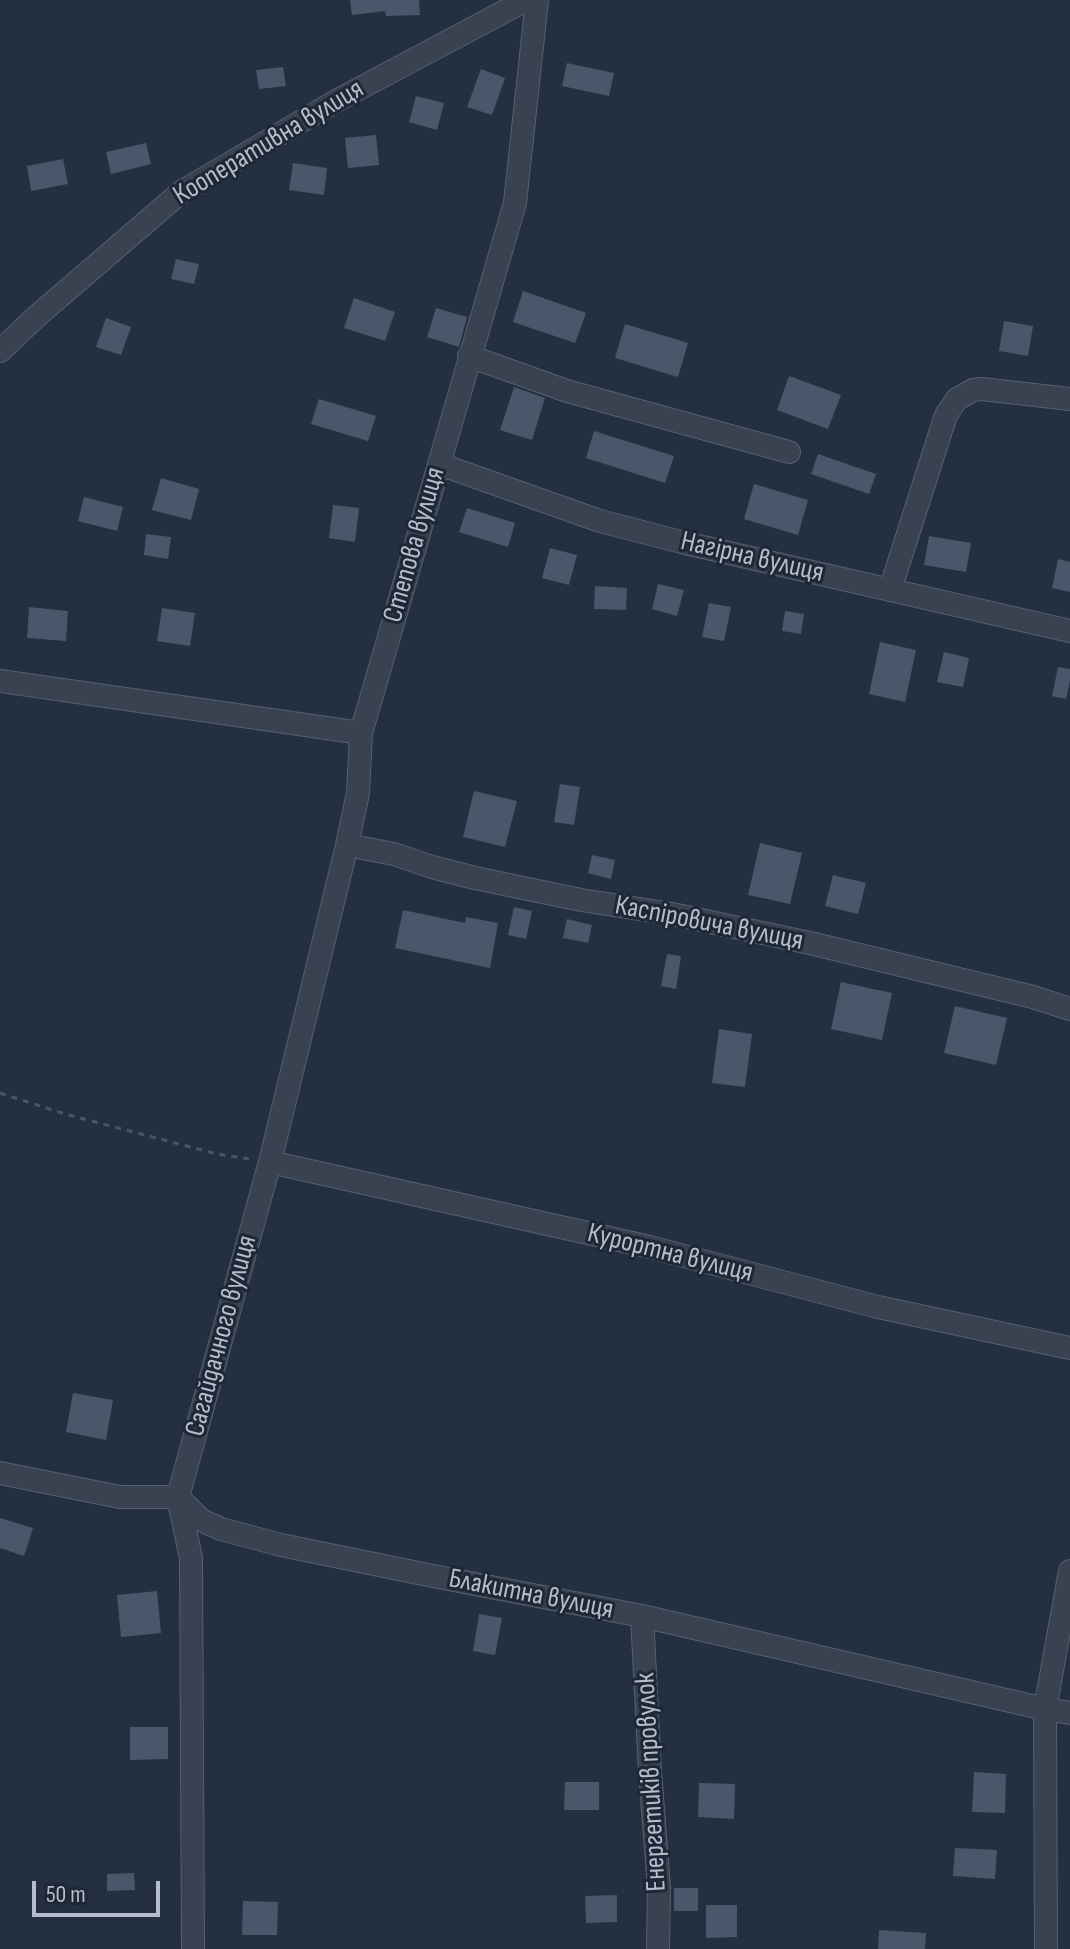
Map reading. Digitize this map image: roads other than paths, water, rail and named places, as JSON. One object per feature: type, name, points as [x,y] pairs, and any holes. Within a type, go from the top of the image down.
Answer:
[{"type":"street","name":"Кооперативна вулиця","points":[[0,351],[181,192],[336,101],[526,0]]},
{"type":"street","name":"Степова вулиця","points":[[361,733],[515,203],[537,0]]},
{"type":"street","points":[[469,356],[567,391],[789,452]]},
{"type":"street","points":[[890,590],[946,415],[957,399],[973,390],[982,389],[1070,399]]},
{"type":"street","name":"Нагірна вулиця","points":[[439,464],[600,521],[1070,631]]},
{"type":"street","points":[[0,681],[361,733]]},
{"type":"street","name":"Сагайдачного вулиця","points":[[193,1949],[191,1558],[178,1497],[270,1162],[347,845],[358,793],[361,733]]},
{"type":"street","name":"Каспіровича вулиця","points":[[347,845],[394,854],[475,878],[810,943],[1033,997],[1070,1009]]},
{"type":"street","name":"Курортна вулиця","points":[[270,1162],[650,1247],[878,1307],[1070,1348]]},
{"type":"street","points":[[0,1473],[120,1497],[178,1497]]},
{"type":"street","name":"Блакитна вулиця","points":[[178,1497],[201,1520],[221,1529],[281,1545],[642,1616],[1070,1713]]},
{"type":"street","points":[[1046,1949],[1045,1709],[1070,1571]]},
{"type":"street","name":"Енергетиків провулок","points":[[642,1616],[659,1888],[658,1949]]}]
